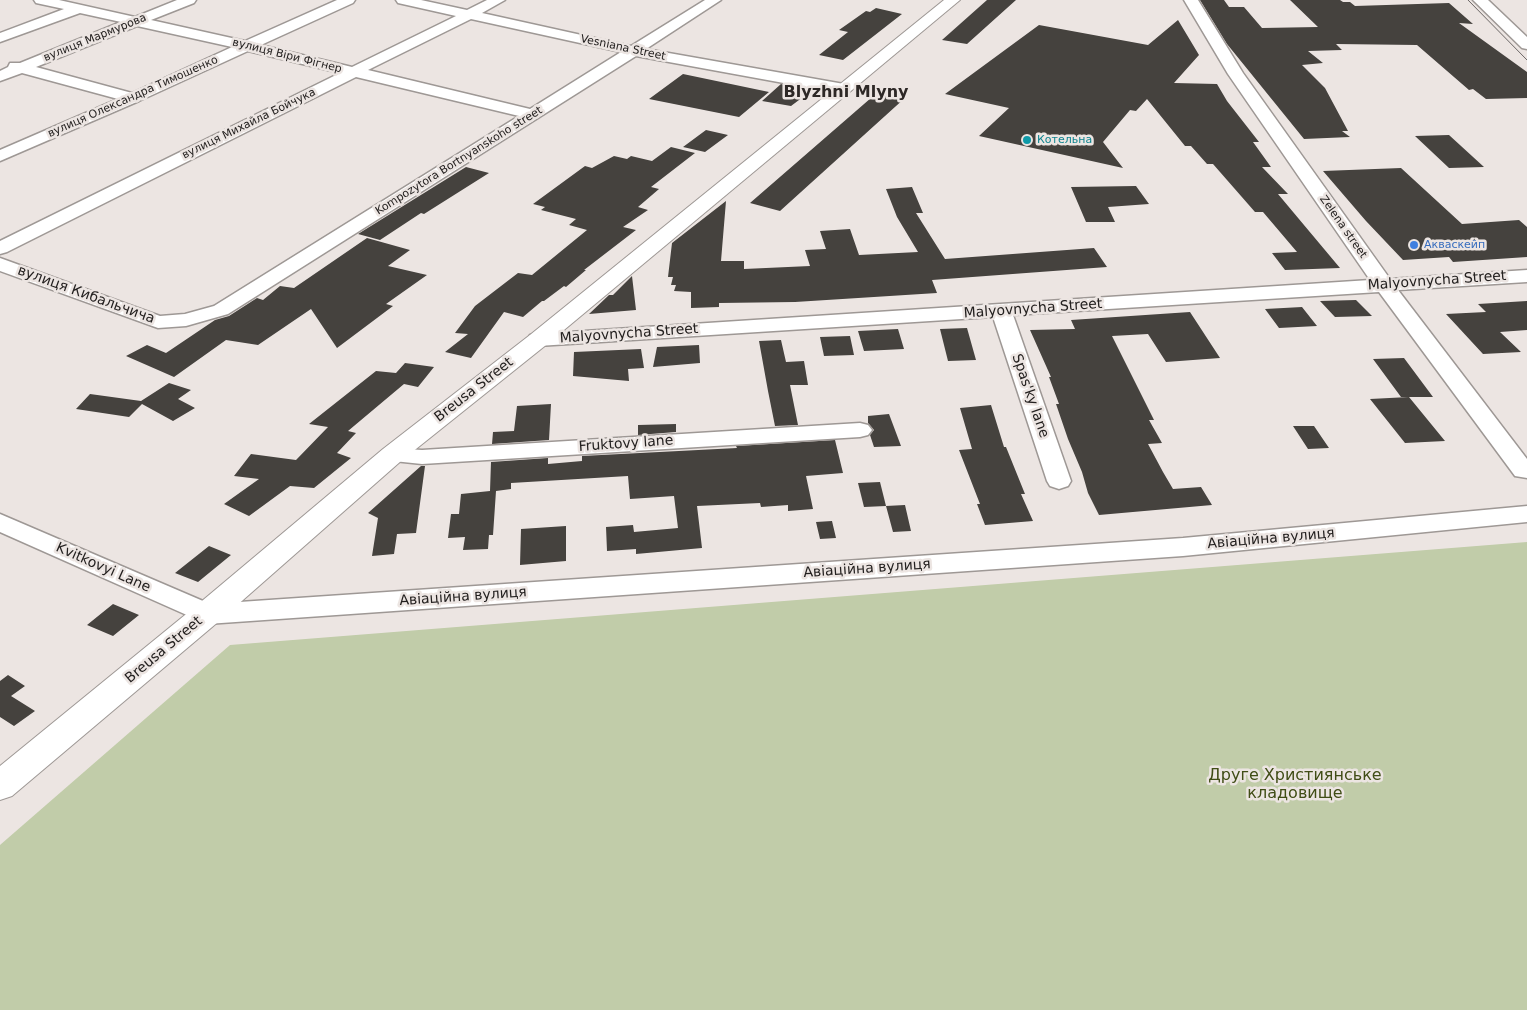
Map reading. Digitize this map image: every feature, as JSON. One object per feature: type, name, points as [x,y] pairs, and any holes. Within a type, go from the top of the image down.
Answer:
[{"type":"street","name":"вулиця Віри Фігнер","points":[[41,0],[246,46],[532,114]]},
{"type":"street","points":[[0,38],[101,0]]},
{"type":"street","name":"вулиця Мармурова","points":[[0,76],[189,0]]},
{"type":"street","name":"вулиця Олександра Тимошенко","points":[[0,156],[348,0]]},
{"type":"street","name":"Vesniana Street","points":[[403,0],[634,51],[844,90]]},
{"type":"street","name":"вулиця Михайла Бойчука","points":[[0,248],[498,0]]},
{"type":"street","name":"Kompozytora Bortnyanskoho street","points":[[201,317],[233,304],[714,0]]},
{"type":"street","name":"Breusa Street","points":[[0,786],[207,614],[392,455],[538,340],[952,0]]},
{"type":"street","name":"Zelena street","points":[[1191,0],[1241,83],[1384,285],[1524,471]]},
{"type":"street","points":[[1480,0],[1527,44]]},
{"type":"street","points":[[0,62],[133,98]]},
{"type":"street","name":"вулиця Кибальчича","points":[[0,264],[158,322],[201,317]]},
{"type":"street","name":"Malyovnycha Street","points":[[538,340],[1527,276]]},
{"type":"street","name":"Spas'ky lane","points":[[1001,311],[1059,481]]},
{"type":"street","name":"Fruktovy lane","points":[[392,455],[422,457],[860,430]]},
{"type":"street","name":"Авіаційна вулиця","points":[[207,614],[1183,547],[1527,514]]},
{"type":"street","name":"Kvitkovyi Lane","points":[[0,522],[207,614]]},
{"type":"green space","name":"Друге Християнське кладовище","points":[[1527,542],[1527,1010],[0,1010],[0,845],[230,645]]},
{"type":"building","points":[[987,0],[1016,0],[967,44],[942,40]]},
{"type":"building","points":[[1200,0],[1224,0],[1229,7],[1244,7],[1262,28],[1318,27],[1290,0],[1340,0],[1350,2],[1355,6],[1449,3],[1473,24],[1459,23],[1527,72],[1527,98],[1486,99],[1473,89],[1469,90],[1417,45],[1336,44],[1342,50],[1308,51],[1323,63],[1302,65],[1325,88],[1348,131],[1342,131],[1350,137],[1304,139],[1227,44]]},
{"type":"building","points":[[876,8],[902,14],[843,60],[819,55],[848,32],[839,30],[866,11],[870,12]]},
{"type":"building","points":[[1178,20],[1199,55],[1174,83],[1217,84],[1227,101],[1259,142],[1253,142],[1271,167],[1262,167],[1288,194],[1278,194],[1340,268],[1285,270],[1272,253],[1297,252],[1263,212],[1255,212],[1213,164],[1207,164],[1191,146],[1185,146],[1147,99],[1136,111],[1130,110],[1103,142],[1123,168],[979,136],[1009,108],[945,94],[1039,25],[1148,45]]},
{"type":"building","points":[[683,74],[769,92],[739,117],[649,99]]},
{"type":"building","points":[[781,84],[790,86],[803,97],[791,106],[762,101]]},
{"type":"building","points":[[879,91],[906,97],[780,211],[750,203]]},
{"type":"building","points":[[706,130],[728,135],[705,152],[683,147]]},
{"type":"building","points":[[1449,135],[1484,167],[1449,168],[1415,136]]},
{"type":"building","points":[[671,147],[695,153],[651,187],[659,189],[638,207],[648,210],[623,227],[636,230],[584,270],[586,270],[566,287],[564,286],[542,301],[523,317],[504,312],[471,358],[445,352],[468,334],[455,333],[475,306],[518,273],[532,275],[587,230],[569,225],[576,219],[541,210],[545,207],[533,204],[585,166],[592,168],[614,156],[627,159],[631,156],[652,161]]},
{"type":"building","points":[[466,167],[489,173],[424,214],[421,213],[380,240],[358,234]]},
{"type":"building","points":[[1401,168],[1462,224],[1519,220],[1527,227],[1527,257],[1453,262],[1449,257],[1403,260],[1323,171]]},
{"type":"building","points":[[1136,186],[1149,204],[1108,207],[1115,222],[1086,222],[1071,187]]},
{"type":"building","points":[[912,187],[923,213],[916,213],[945,259],[1094,248],[1107,267],[932,280],[937,293],[795,302],[719,303],[719,307],[691,308],[691,292],[674,291],[676,285],[671,285],[673,277],[668,277],[672,243],[726,201],[721,261],[744,261],[744,269],[810,266],[805,250],[826,249],[820,231],[850,229],[859,255],[918,252],[897,217],[886,189]]},
{"type":"building","points":[[367,238],[410,250],[388,266],[427,275],[386,304],[393,306],[337,348],[311,309],[258,345],[226,340],[174,377],[126,356],[147,345],[166,353],[215,320],[229,316],[257,298],[263,300],[280,286],[294,288]]},
{"type":"building","points":[[632,276],[636,310],[589,314],[609,295],[613,295]]},
{"type":"building","points":[[1356,300],[1372,316],[1335,317],[1320,301]]},
{"type":"building","points":[[1527,301],[1527,330],[1500,332],[1521,352],[1483,354],[1446,314],[1486,312],[1478,304]]},
{"type":"building","points":[[1302,307],[1317,326],[1279,328],[1265,309]]},
{"type":"building","points":[[1190,312],[1220,358],[1166,362],[1148,334],[1112,336],[1154,420],[1149,420],[1162,443],[1148,444],[1173,489],[1201,487],[1212,505],[1099,515],[1088,493],[1082,472],[1068,439],[1056,404],[1059,404],[1049,377],[1051,377],[1030,330],[1075,329],[1071,320]]},
{"type":"building","points":[[967,328],[976,360],[948,361],[940,329]]},
{"type":"building","points":[[898,329],[904,349],[864,351],[858,331]]},
{"type":"building","points":[[850,336],[854,355],[824,356],[820,337]]},
{"type":"building","points":[[781,340],[786,362],[804,361],[808,385],[790,385],[798,425],[775,426],[768,391],[759,341]]},
{"type":"building","points":[[699,345],[700,363],[653,367],[657,347]]},
{"type":"building","points":[[641,349],[644,368],[628,369],[629,381],[573,376],[574,352]]},
{"type":"building","points":[[1404,358],[1433,397],[1401,397],[1373,359]]},
{"type":"building","points":[[405,363],[434,367],[418,387],[404,384],[348,431],[356,433],[337,453],[351,458],[314,488],[290,486],[249,516],[224,504],[259,479],[234,476],[251,454],[296,460],[328,427],[309,424],[376,371],[396,373]]},
{"type":"building","points":[[169,383],[191,390],[178,399],[195,408],[173,421],[142,404],[129,417],[76,409],[90,394],[141,401]]},
{"type":"building","points":[[1409,397],[1445,441],[1405,443],[1370,399]]},
{"type":"building","points":[[551,404],[549,440],[492,444],[493,432],[514,431],[517,406]]},
{"type":"building","points":[[991,405],[1004,447],[1006,447],[1025,494],[1021,494],[1033,521],[985,525],[977,504],[980,504],[959,450],[972,449],[960,408]]},
{"type":"building","points":[[889,414],[901,446],[874,447],[870,435],[874,430],[868,423],[868,416]]},
{"type":"building","points":[[676,424],[676,432],[638,435],[638,425]]},
{"type":"building","points":[[1293,426],[1314,426],[1329,448],[1308,449]]},
{"type":"building","points":[[835,440],[843,473],[806,476],[813,509],[788,511],[788,505],[761,507],[760,503],[697,506],[702,548],[636,554],[636,549],[607,551],[606,527],[633,525],[634,532],[678,528],[674,496],[630,499],[628,476],[511,483],[511,489],[496,491],[493,535],[489,535],[488,549],[463,550],[465,537],[448,538],[451,514],[459,514],[461,494],[490,491],[491,462],[548,458],[548,464],[582,461],[582,456],[737,448],[736,446]]},
{"type":"building","points":[[421,466],[425,466],[416,533],[397,534],[394,554],[372,556],[378,518],[368,513]]},
{"type":"building","points":[[880,482],[886,506],[864,507],[858,483]]},
{"type":"building","points":[[905,505],[911,531],[893,532],[886,506]]},
{"type":"building","points":[[832,521],[836,538],[820,539],[816,522]]},
{"type":"building","points":[[566,526],[566,561],[520,565],[521,529]]},
{"type":"building","points":[[209,546],[231,555],[198,582],[175,573]]},
{"type":"building","points":[[113,604],[139,615],[113,636],[87,625]]},
{"type":"building","points":[[8,675],[25,686],[11,696],[35,711],[14,726],[0,717],[0,681]]},
{"type":"tram line","points":[[1468,0],[1527,60]]},
{"type":"place","name":"Котельна","points":[[1027,140]]},
{"type":"place","name":"Акваскейп","points":[[1414,245]]},
{"type":"district","name":"Blyzhni Mlyny","points":[[846,93]]}]
